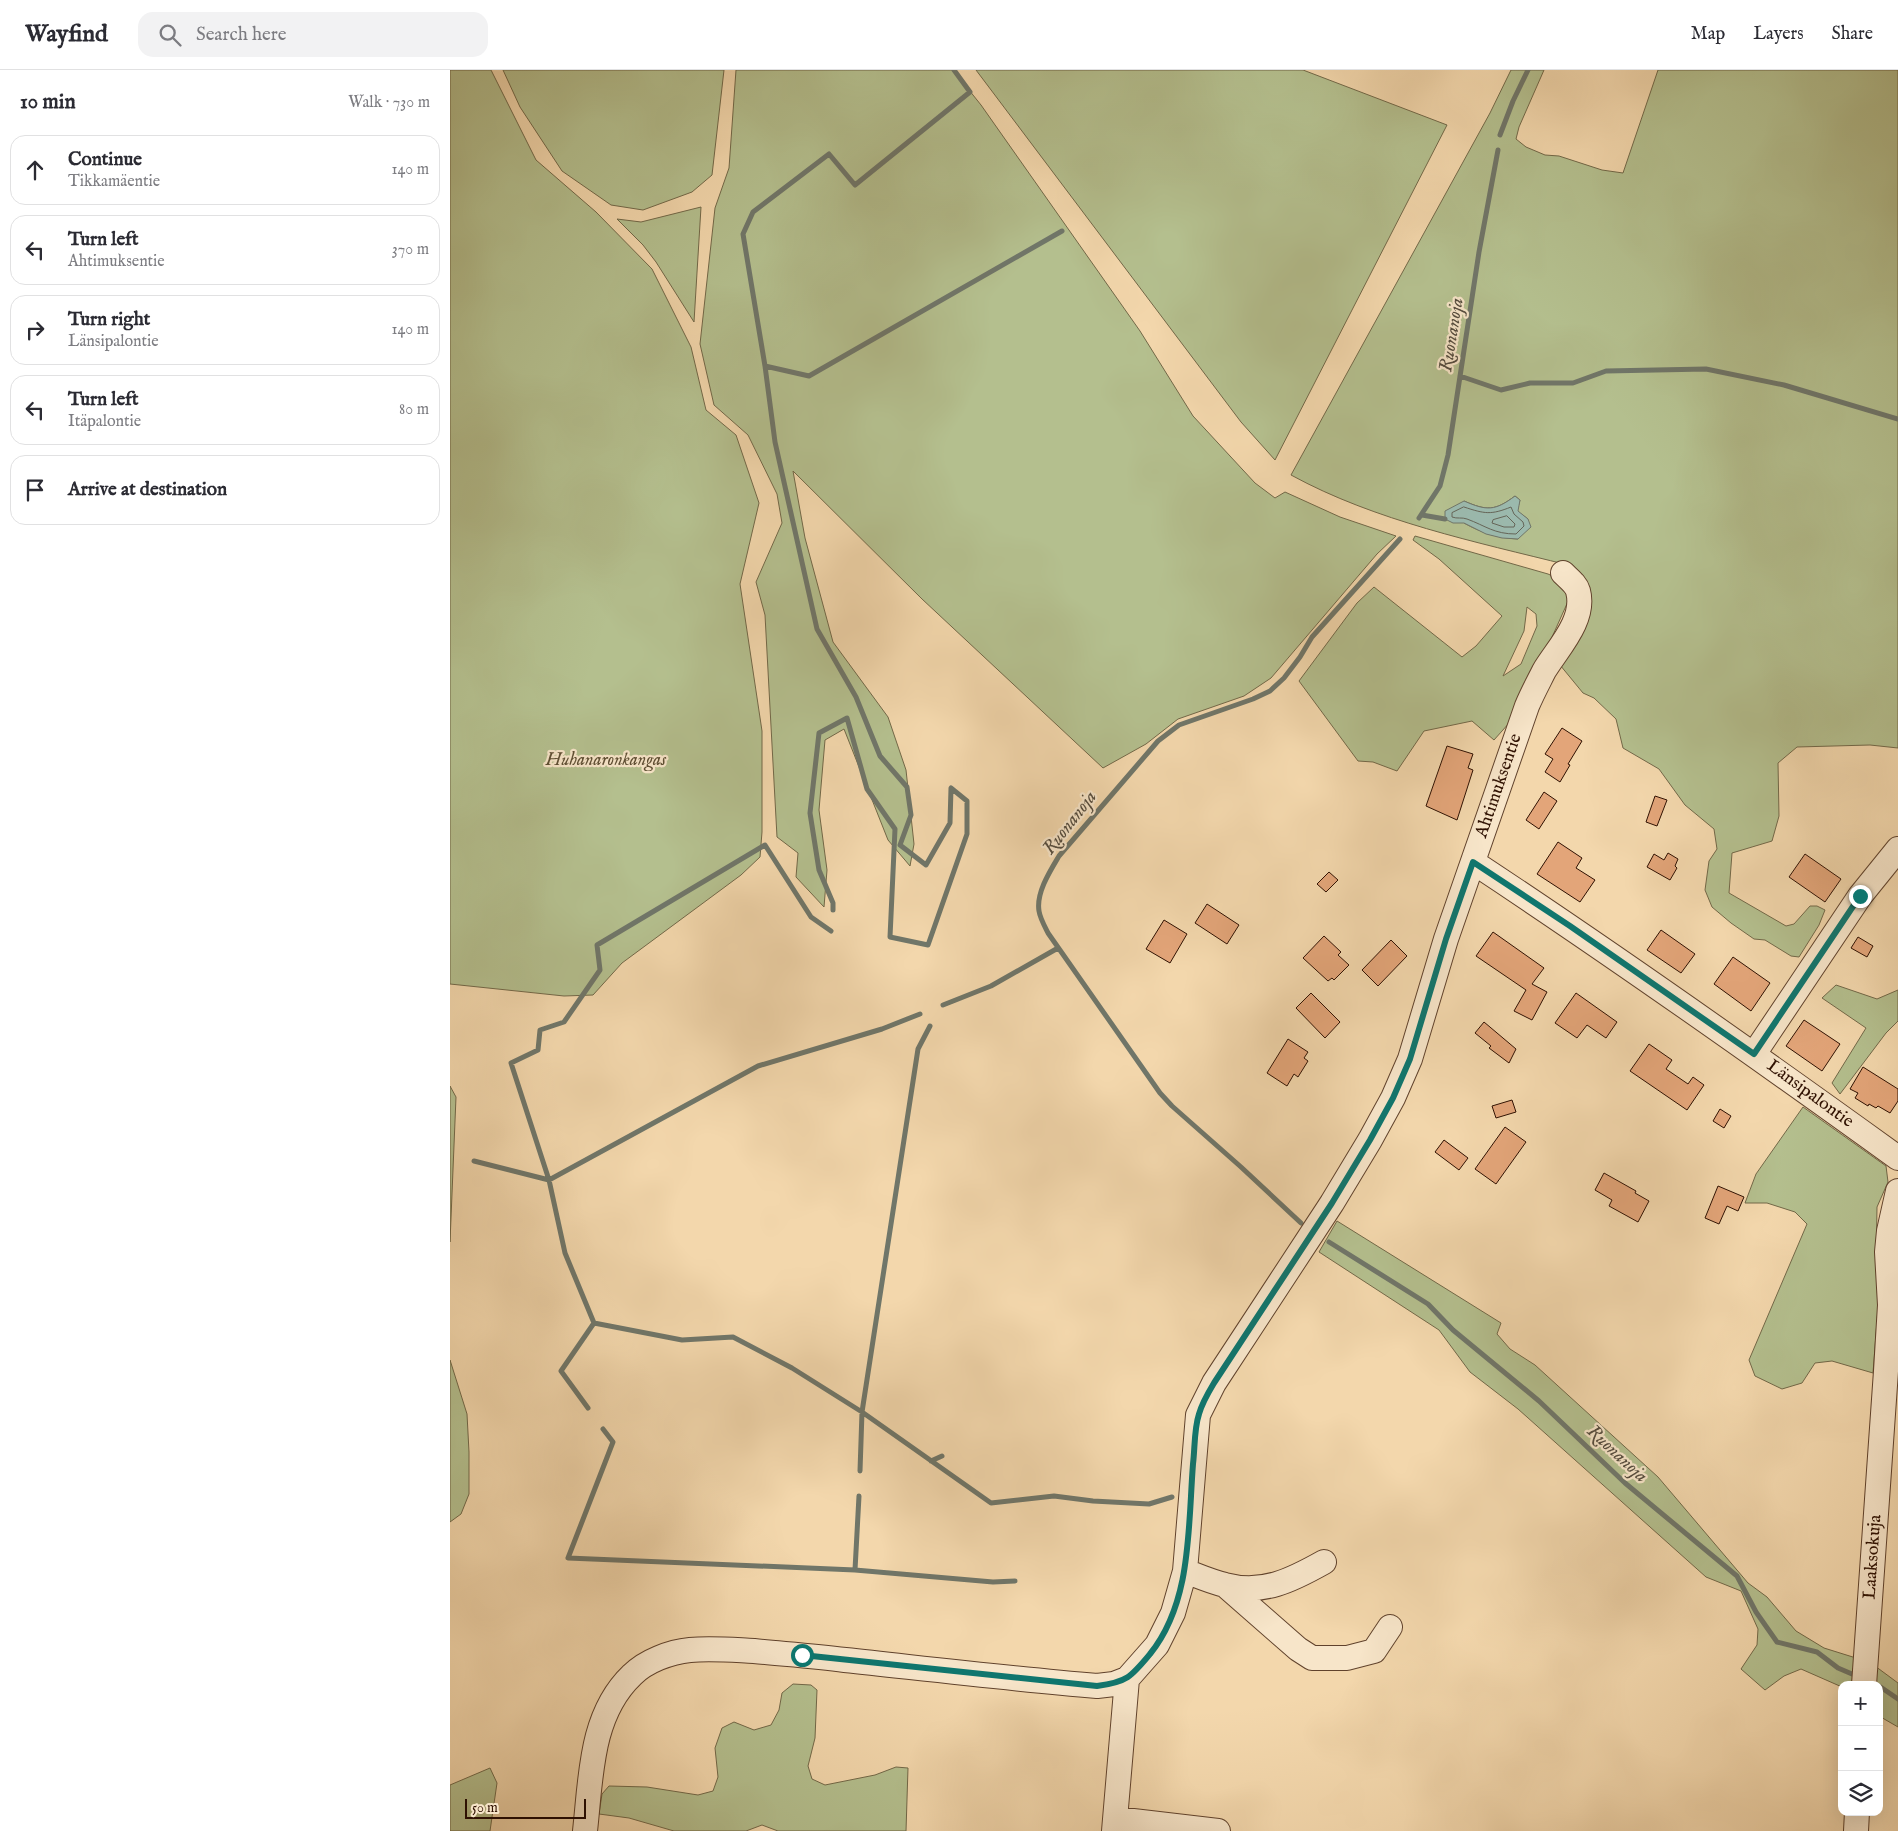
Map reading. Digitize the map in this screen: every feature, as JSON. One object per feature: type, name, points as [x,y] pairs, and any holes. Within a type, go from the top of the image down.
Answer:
[{"type":"street","name":"Ahtimuksentie","points":[[1127,1679],[1157,1645],[1174,1613],[1185,1571],[1198,1415],[1214,1383],[1332,1203],[1370,1140],[1393,1098],[1410,1059],[1446,939],[1527,706],[1543,673],[1578,614],[1578,591],[1564,574]]},
{"type":"street","points":[[1754,1054],[1860,896],[1898,850]]},
{"type":"street","name":"Länsipalontie","points":[[1473,862],[1570,926],[1754,1054],[1898,1158]]},
{"type":"street","name":"Laaksokuja","points":[[1864,1676],[1890,1305],[1887,1252],[1890,1224],[1898,1191]]},
{"type":"street","points":[[1185,1571],[1226,1586],[1252,1589],[1270,1587],[1306,1572],[1324,1562]]},
{"type":"street","points":[[1226,1586],[1298,1649],[1312,1658],[1347,1658],[1374,1651],[1390,1627]]},
{"type":"street","points":[[585,1831],[595,1748],[608,1706],[619,1689],[633,1674],[650,1662],[669,1654],[688,1650],[716,1649],[802,1655],[1097,1686],[1114,1684],[1127,1679],[1115,1825],[1218,1831]]},
{"type":"street","points":[[1856,1831],[1857,1816]]},
{"type":"green space","name":"Huhanaronkangas","points":[[450,70],[491,70],[536,160],[596,212],[652,269],[691,347],[706,410],[736,435],[759,503],[740,584],[762,731],[762,832],[760,857],[741,875],[622,963],[593,995],[564,996],[450,984]]},
{"type":"green space","points":[[503,70],[724,70],[712,175],[692,192],[643,210],[611,205],[562,171],[520,107]]},
{"type":"green space","points":[[736,70],[953,70],[981,105],[1140,331],[1193,416],[1255,483],[1275,498],[1285,492],[1340,517],[1396,536],[1377,554],[1271,678],[1244,696],[1178,719],[1146,744],[1103,768],[922,599],[793,471],[805,538],[833,642],[888,717],[906,770],[914,844],[910,866],[888,840],[844,729],[825,740],[819,810],[827,870],[824,907],[796,877],[798,853],[777,837],[765,615],[756,582],[782,523],[777,494],[748,435],[714,405],[700,344],[715,208],[729,168]]},
{"type":"green space","points":[[976,70],[1303,70],[1447,125],[1275,460],[1241,422]]},
{"type":"green space","points":[[1511,70],[1544,70],[1519,127],[1516,139],[1526,147],[1545,155],[1559,156],[1602,170],[1623,173],[1658,70],[1898,70],[1898,748],[1870,745],[1797,747],[1778,763],[1779,816],[1772,841],[1732,853],[1729,893],[1786,926],[1794,924],[1810,906],[1817,906],[1825,910],[1819,925],[1799,957],[1791,956],[1765,940],[1754,939],[1712,907],[1705,890],[1709,861],[1717,849],[1714,829],[1685,805],[1659,769],[1623,748],[1616,719],[1594,698],[1583,693],[1560,665],[1588,603],[1568,565],[1462,539],[1391,518],[1323,491],[1291,475],[1490,113]],"holes":[[[1515,496],[1520,500],[1517,511],[1528,519],[1518,539],[1490,534],[1464,523],[1464,501],[1479,507],[1491,508],[1502,505]]]},
{"type":"green space","points":[[701,207],[694,322],[656,262],[643,245],[617,219],[641,222]]},
{"type":"green space","points":[[1415,536],[1548,574],[1562,580],[1570,597],[1518,713],[1494,740],[1472,721],[1424,731],[1397,771],[1373,762],[1358,761],[1299,681],[1357,603],[1374,587],[1462,657],[1476,646],[1502,616],[1439,559],[1413,540]],"holes":[[[1527,607],[1536,614],[1537,626],[1521,664],[1503,676],[1524,631]]]},
{"type":"green space","points":[[1836,985],[1877,999],[1898,990],[1898,1021],[1886,1033],[1840,1094],[1832,1083],[1866,1028],[1822,998]]},
{"type":"green space","points":[[450,1086],[456,1097],[450,1242]]},
{"type":"green space","points":[[1803,1107],[1886,1166],[1888,1182],[1877,1207],[1876,1266],[1879,1295],[1873,1373],[1832,1361],[1815,1363],[1802,1383],[1782,1389],[1755,1376],[1749,1360],[1807,1224],[1795,1212],[1767,1203],[1745,1203],[1756,1174]]},
{"type":"green space","points":[[1337,1221],[1501,1323],[1497,1334],[1510,1349],[1535,1365],[1658,1477],[1748,1583],[1767,1597],[1796,1631],[1824,1648],[1856,1658],[1852,1681],[1838,1681],[1838,1685],[1801,1669],[1784,1676],[1765,1690],[1741,1669],[1757,1645],[1758,1629],[1741,1591],[1706,1577],[1518,1409],[1470,1372],[1439,1330],[1319,1252]]},
{"type":"green space","points":[[450,1360],[467,1414],[469,1494],[461,1514],[450,1522]]},
{"type":"green space","points":[[1875,1666],[1898,1683],[1898,1727],[1883,1718],[1883,1681],[1874,1681]]},
{"type":"green space","points":[[793,1684],[811,1685],[817,1690],[815,1738],[808,1766],[812,1779],[825,1785],[875,1775],[896,1767],[908,1768],[906,1831],[778,1831],[762,1825],[746,1831],[674,1831],[629,1818],[599,1814],[602,1794],[609,1786],[647,1787],[698,1795],[713,1791],[718,1777],[715,1748],[722,1728],[734,1722],[754,1730],[771,1725],[779,1710],[782,1693]]},
{"type":"green space","points":[[490,1768],[497,1783],[490,1831],[450,1831],[450,1785]]},
{"type":"water","points":[[1515,496],[1520,500],[1518,511],[1528,519],[1531,527],[1518,539],[1486,534],[1464,523],[1453,523],[1445,519],[1445,511],[1464,501],[1479,507],[1491,508],[1502,505]]},
{"type":"building","points":[[1562,728],[1582,741],[1560,782],[1545,772],[1553,759],[1545,754]]},
{"type":"building","points":[[1447,746],[1473,754],[1468,768],[1473,770],[1457,820],[1426,806]]},
{"type":"building","points":[[1544,792],[1557,801],[1539,829],[1526,820]]},
{"type":"building","points":[[1655,796],[1667,800],[1657,826],[1646,822]]},
{"type":"building","points":[[1558,842],[1582,858],[1576,868],[1595,880],[1580,902],[1537,874]]},
{"type":"building","points":[[1668,853],[1678,859],[1675,866],[1677,868],[1670,880],[1647,867],[1654,854],[1664,860]]},
{"type":"building","points":[[1805,854],[1841,879],[1825,902],[1789,877]]},
{"type":"building","points":[[1329,872],[1338,880],[1326,892],[1317,884]]},
{"type":"building","points":[[1207,904],[1239,925],[1227,944],[1195,923]]},
{"type":"building","points":[[1164,920],[1187,934],[1170,963],[1146,949]]},
{"type":"building","points":[[1661,930],[1695,954],[1681,973],[1647,950]]},
{"type":"building","points":[[1493,932],[1544,968],[1532,984],[1547,992],[1532,1020],[1514,1011],[1526,990],[1476,956]]},
{"type":"building","points":[[1324,936],[1341,952],[1338,955],[1349,965],[1334,980],[1332,978],[1328,981],[1303,958]]},
{"type":"building","points":[[1858,937],[1873,946],[1867,957],[1851,948]]},
{"type":"building","points":[[1391,940],[1407,956],[1378,986],[1362,970]]},
{"type":"building","points":[[1733,957],[1770,983],[1751,1011],[1714,984]]},
{"type":"building","points":[[1311,993],[1340,1022],[1325,1038],[1296,1008]]},
{"type":"building","points":[[1576,993],[1617,1022],[1606,1038],[1587,1025],[1577,1038],[1555,1023]]},
{"type":"building","points":[[1804,1020],[1840,1044],[1822,1071],[1786,1046]]},
{"type":"building","points":[[1484,1022],[1516,1049],[1509,1063],[1489,1048],[1491,1046],[1475,1033]]},
{"type":"building","points":[[1288,1039],[1308,1052],[1304,1058],[1308,1061],[1298,1077],[1294,1074],[1287,1086],[1267,1073]]},
{"type":"building","points":[[1649,1044],[1672,1060],[1666,1069],[1688,1084],[1693,1077],[1704,1085],[1687,1110],[1630,1071]]},
{"type":"building","points":[[1863,1067],[1898,1089],[1898,1101],[1890,1113],[1878,1106],[1876,1108],[1869,1104],[1868,1106],[1855,1098],[1858,1093],[1850,1089]]},
{"type":"building","points":[[1512,1100],[1516,1112],[1496,1118],[1492,1106]]},
{"type":"building","points":[[1720,1109],[1731,1116],[1724,1128],[1713,1121]]},
{"type":"building","points":[[1505,1127],[1526,1142],[1496,1184],[1475,1169]]},
{"type":"building","points":[[1444,1140],[1468,1158],[1459,1170],[1435,1152]]},
{"type":"building","points":[[1604,1173],[1636,1191],[1635,1193],[1649,1201],[1638,1222],[1609,1206],[1612,1200],[1595,1190]]},
{"type":"building","points":[[1718,1186],[1744,1197],[1738,1211],[1727,1206],[1719,1224],[1705,1218]]},
{"type":"waterway","points":[[833,910],[833,903],[819,870],[810,813],[819,733],[847,718],[867,789],[895,829],[890,937],[928,945],[967,834],[967,801],[951,788],[950,823],[926,865],[900,845],[911,815],[907,787],[880,756],[856,697],[817,629],[775,442],[765,366],[743,234],[753,212],[829,154],[855,185],[970,92],[954,70]]},
{"type":"waterway","name":"Ruonanoja","points":[[1500,135],[1513,101],[1528,70]]},
{"type":"waterway","name":"Ruonanoja","points":[[1419,518],[1440,486],[1448,455],[1479,252],[1498,150]]},
{"type":"waterway","points":[[765,366],[809,376],[1062,231]]},
{"type":"waterway","points":[[1460,376],[1501,390],[1530,383],[1573,383],[1606,371],[1706,369],[1784,385],[1898,419]]},
{"type":"waterway","points":[[1422,515],[1445,519]]},
{"type":"waterway","name":"Ruonanoja","points":[[1301,1223],[1160,1093],[1048,933],[1040,914],[1040,897],[1044,882],[1059,856],[1158,741],[1179,725],[1253,699],[1270,691],[1284,678],[1312,637],[1400,539]]},
{"type":"waterway","points":[[588,1408],[561,1371],[594,1323],[565,1253],[549,1180],[511,1063],[538,1050],[540,1030],[564,1022],[600,970],[597,945],[765,845],[811,917],[831,931]]},
{"type":"waterway","points":[[943,1005],[991,986],[1058,948]]},
{"type":"waterway","points":[[474,1161],[549,1180],[758,1066],[882,1029],[920,1014]]},
{"type":"waterway","points":[[860,1471],[862,1412],[918,1049],[930,1026]]},
{"type":"waterway","name":"Ruonanoja","points":[[1329,1242],[1428,1304],[1453,1330],[1539,1401],[1625,1483],[1737,1576],[1756,1612],[1777,1642],[1817,1652],[1838,1668],[1859,1677]]},
{"type":"waterway","points":[[594,1323],[682,1340],[733,1337],[792,1368],[862,1412],[991,1503],[1054,1496],[1093,1501],[1149,1504],[1172,1497]]},
{"type":"waterway","points":[[603,1429],[613,1442],[568,1558],[855,1570],[993,1582],[1015,1581]]},
{"type":"waterway","points":[[931,1461],[942,1456]]},
{"type":"waterway","points":[[855,1570],[859,1496]]},
{"type":"waterway","name":"Ruonanoja","points":[[1883,1689],[1898,1699]]},
{"type":"route","points":[[802,1655],[1097,1686],[1114,1684],[1127,1679],[1142,1664],[1157,1645],[1174,1613],[1185,1571],[1198,1415],[1214,1383],[1332,1203],[1393,1098],[1410,1059],[1446,939],[1473,862],[1570,926],[1754,1054],[1860,896]]}]
